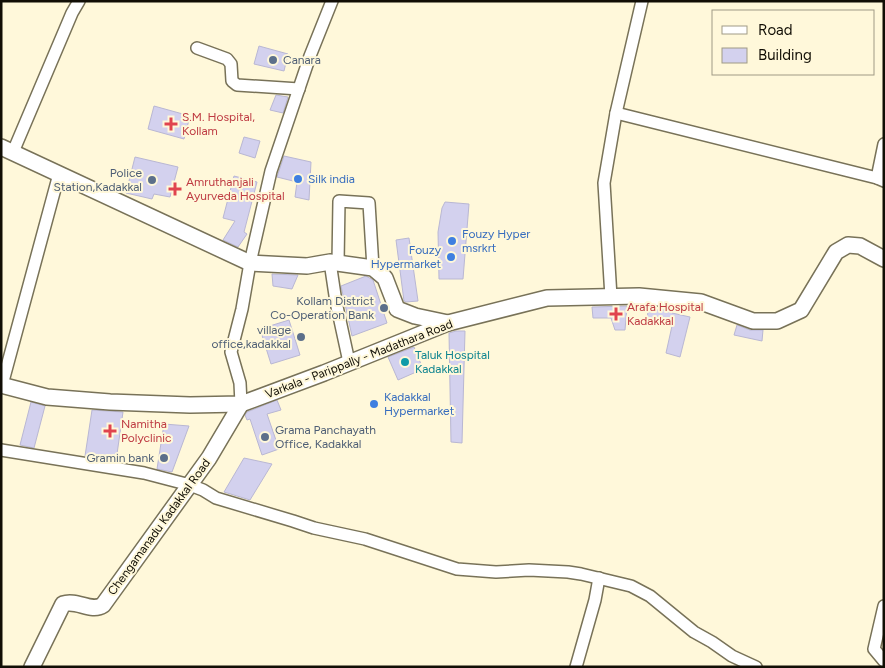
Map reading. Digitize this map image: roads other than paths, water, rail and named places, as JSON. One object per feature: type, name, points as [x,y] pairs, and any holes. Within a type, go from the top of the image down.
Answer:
[{"type":"main road","points":[[7,149],[250,263],[307,266],[334,263],[373,268],[385,278],[397,309],[415,316],[448,323]]},
{"type":"main road","name":"Varkala - Parippally - Madathara Road","points":[[2,385],[47,397],[190,405],[241,404],[448,323],[547,298],[639,296],[701,302],[753,321],[777,321],[800,310],[836,252],[848,246],[860,246],[884,259]]},
{"type":"main road","name":"Chengamanadu Kadakkal Road","points":[[32,667],[60,606],[71,602],[99,608],[104,604],[209,458],[241,404]]},
{"type":"street","points":[[7,149],[79,1]]},
{"type":"street","points":[[241,404],[240,383],[231,352],[242,309],[250,263],[271,171],[310,56],[332,1]]},
{"type":"street","points":[[611,297],[604,183],[616,113],[642,1]]},
{"type":"street","points":[[197,48],[227,59],[231,64],[232,81],[237,85],[299,89]]},
{"type":"street","points":[[616,113],[880,179],[884,144]]},
{"type":"street","points":[[2,385],[59,174]]},
{"type":"street","points":[[349,362],[336,302],[334,263],[340,201],[369,203],[373,268]]},
{"type":"street","points":[[1,450],[144,473],[190,485],[216,498],[314,528],[365,539],[457,569],[496,572],[554,571],[581,574],[631,586],[650,596],[694,632],[732,656],[756,667]]},
{"type":"street","points":[[576,667],[597,595],[600,578]]},
{"type":"street","points":[[884,606],[874,649],[884,660]]},
{"type":"place","name":"Canara","points":[[273,60]]},
{"type":"place","name":"S.M. Hospital, Kollam","points":[[171,124]]},
{"type":"place","name":"Silk india","points":[[298,179]]},
{"type":"place","name":"Police Station,Kadakkal","points":[[152,180]]},
{"type":"place","name":"Amruthanjali Ayurveda Hospital","points":[[175,189]]},
{"type":"place","name":"Fouzy Hyper msrkrt","points":[[452,241]]},
{"type":"place","name":"Fouzy Hypermarket","points":[[451,257]]},
{"type":"place","name":"Kollam District Co-Operation Bank","points":[[384,308]]},
{"type":"place","name":"Arafa Hospital Kadakkal","points":[[616,314]]},
{"type":"place","name":"village office,kadakkal","points":[[301,337]]},
{"type":"place","name":"Taluk Hospital Kadakkal","points":[[405,362]]},
{"type":"place","name":"Kadakkal Hypermarket","points":[[374,404]]},
{"type":"place","name":"Namitha Polyclinic","points":[[110,431]]},
{"type":"place","name":"Grama Panchayath Office, Kadakkal","points":[[265,437]]},
{"type":"place","name":"Gramin bank","points":[[164,458]]}]
